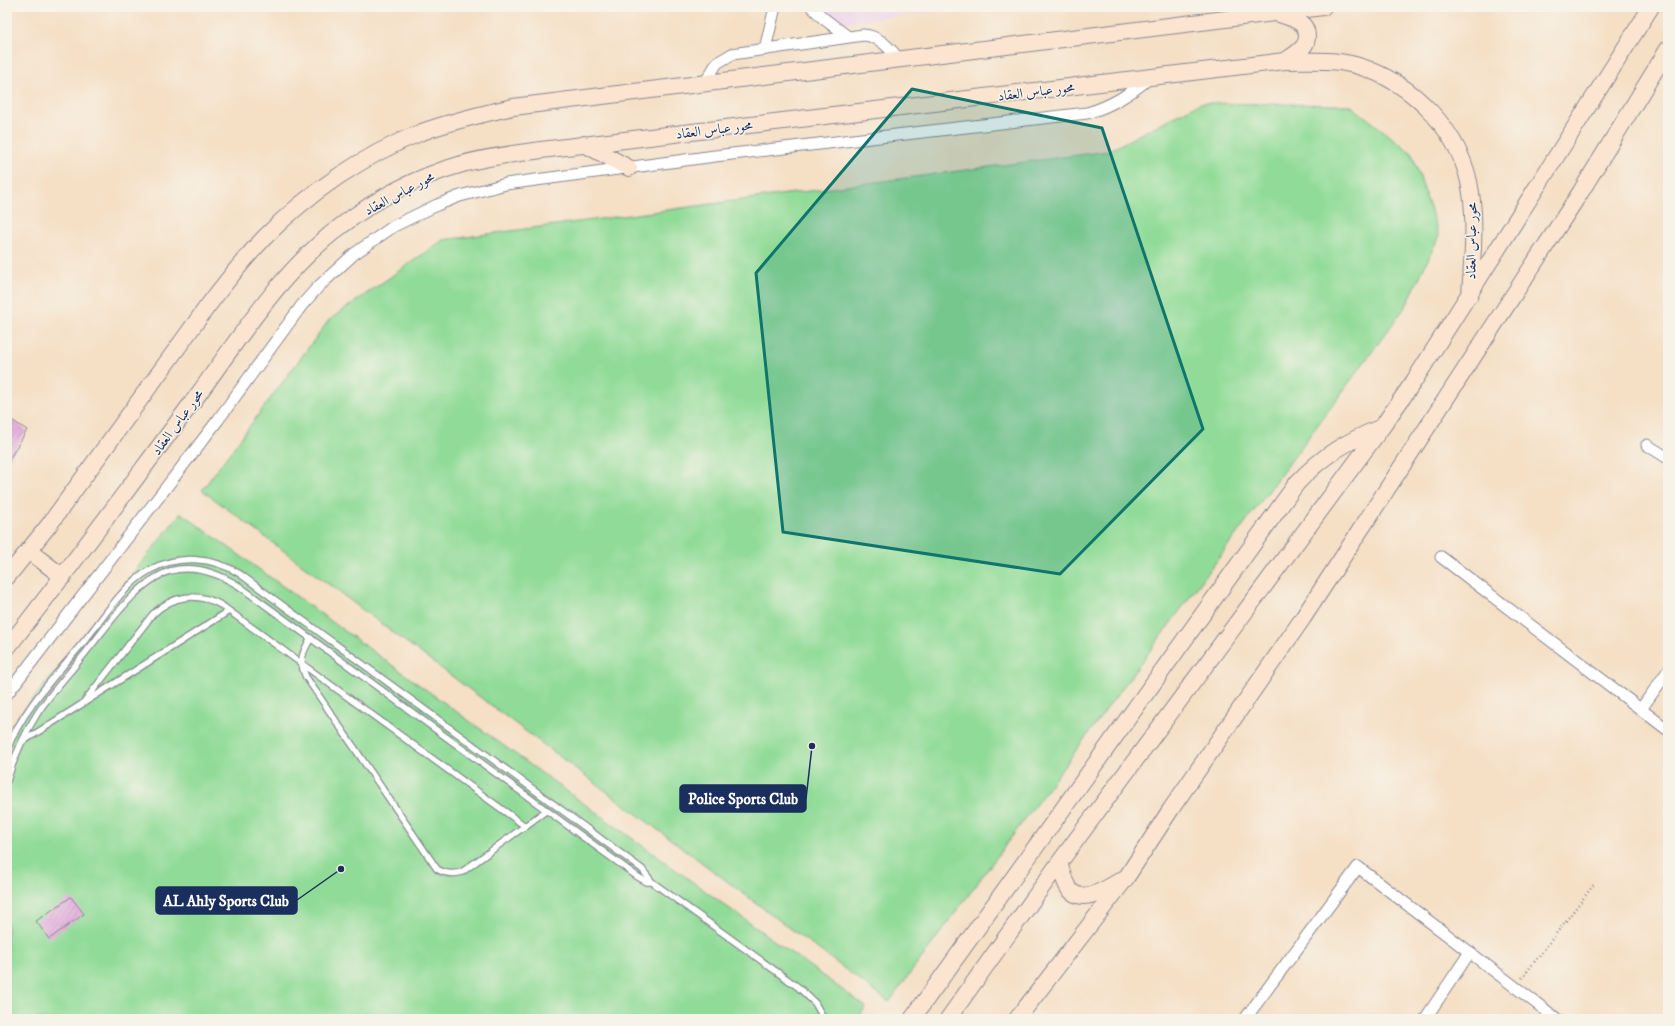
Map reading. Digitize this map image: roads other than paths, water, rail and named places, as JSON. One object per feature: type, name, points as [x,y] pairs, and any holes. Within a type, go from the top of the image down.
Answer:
[{"type":"main road","points":[[7,577],[89,470],[233,272],[265,237],[298,206],[336,178],[378,152],[422,133],[466,117],[513,107],[1323,7]]},
{"type":"main road","points":[[948,1019],[1059,862],[1382,427],[1470,296],[1651,7]]},
{"type":"main road","points":[[1276,13],[1301,23],[1305,27],[1307,33],[1307,40],[1304,46],[1285,61]]},
{"type":"main road","points":[[1017,1019],[1126,878],[1303,618],[1580,193],[1668,49]]},
{"type":"main road","name":"محور عباس العقاد","points":[[7,648],[63,577],[253,320],[306,256],[341,226],[379,201],[418,180],[460,164],[508,155],[584,144],[1285,61],[1334,61],[1355,65],[1374,72],[1398,85],[1421,101],[1436,118],[1457,149],[1471,191],[1474,216],[1470,296]]},
{"type":"main road","points":[[584,144],[629,168]]},
{"type":"main road","points":[[912,1019],[1297,483],[1327,454],[1344,444],[1382,427]]},
{"type":"main road","points":[[29,550],[63,577]]},
{"type":"main road","points":[[1059,862],[1069,889],[1080,896],[1094,894],[1126,878]]},
{"type":"street","points":[[765,49],[775,7]]},
{"type":"street","points":[[812,7],[823,18],[848,37]]},
{"type":"street","points":[[705,83],[717,63],[726,56],[863,35],[873,36],[882,41],[900,60]]},
{"type":"street","points":[[7,694],[214,426],[302,305],[322,282],[354,254],[394,226],[437,205],[460,196],[506,184],[715,156],[1087,113],[1109,106],[1121,100],[1152,77]]},
{"type":"street","points":[[1647,445],[1668,458]]},
{"type":"street","points":[[1441,557],[1668,730]]},
{"type":"street","points":[[1641,709],[1668,671]]},
{"type":"street","points":[[1245,1019],[1358,867],[1557,1019]]},
{"type":"street","points":[[1425,1019],[1470,952]]},
{"type":"lane","points":[[7,750],[33,705],[119,598],[142,575],[160,565],[179,560],[210,561],[234,570],[246,578],[642,869],[652,882],[798,987],[815,1003],[824,1019]]},
{"type":"lane","points":[[7,780],[21,742],[37,715],[125,604],[150,581],[170,572],[181,569],[202,570],[226,577],[312,638],[638,877],[647,882],[652,882]]},
{"type":"lane","points":[[84,703],[153,614],[176,599],[194,596],[213,600],[525,826]]},
{"type":"lane","points":[[21,742],[228,611]]},
{"type":"lane","points":[[312,638],[303,652],[301,663],[306,677],[437,869],[441,872],[452,874],[462,872],[547,810]]},
{"type":"place","name":"Police Sports Club","points":[[812,746]]},
{"type":"place","name":"AL Ahly Sports Club","points":[[341,869]]}]
